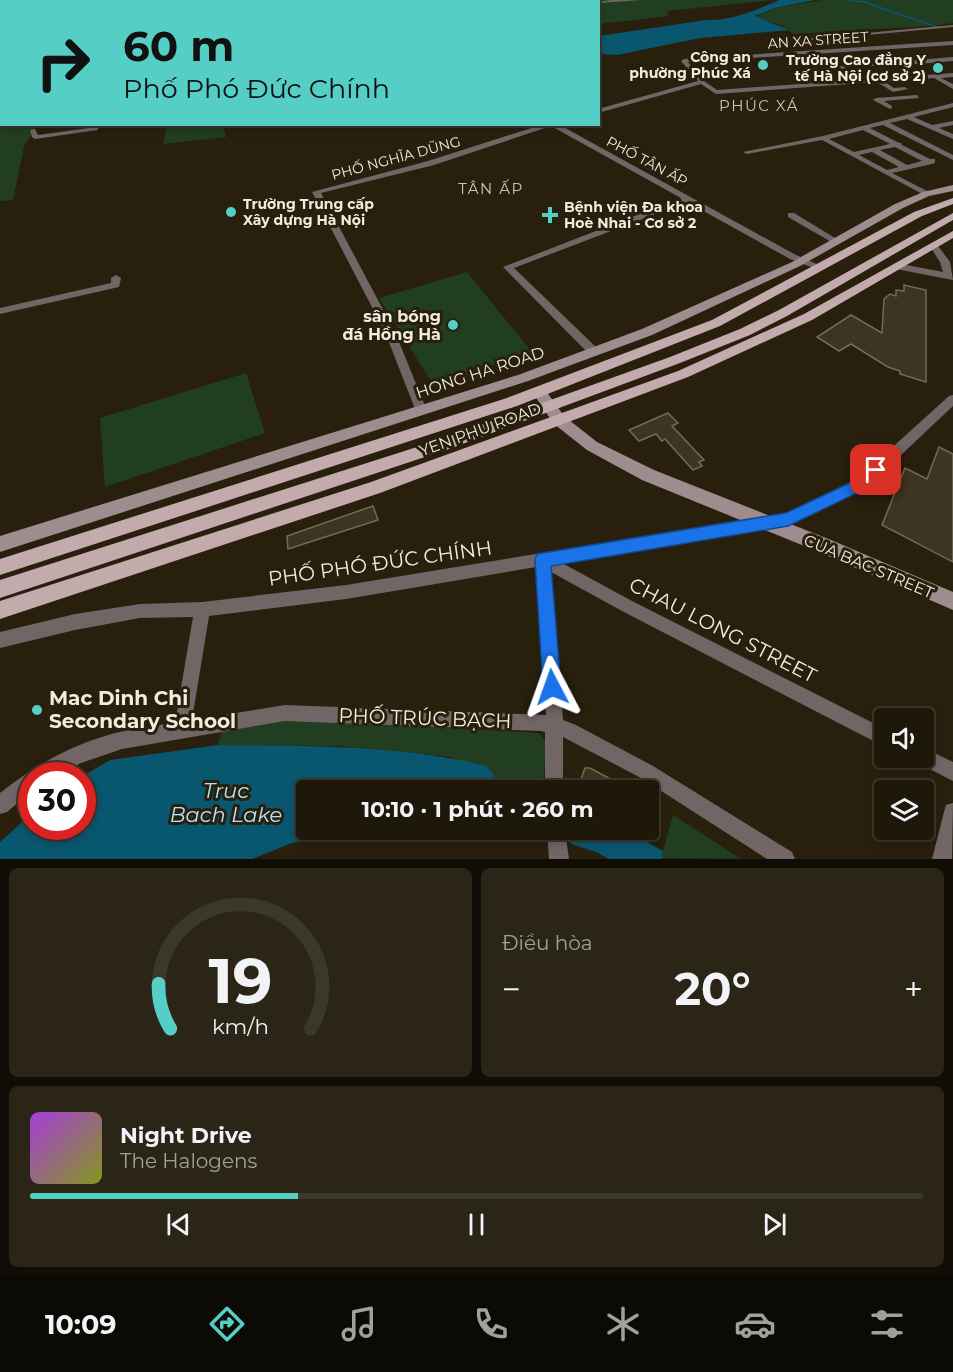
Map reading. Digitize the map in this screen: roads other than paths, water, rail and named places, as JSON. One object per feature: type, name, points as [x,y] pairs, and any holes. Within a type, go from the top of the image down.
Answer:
[{"type":"main road","name":"YEN PHU ROAD","points":[[0,567],[539,392],[716,323],[918,214],[953,201]]},
{"type":"main road","name":"YEN PHU ROAD","points":[[0,610],[205,544],[448,452],[549,407],[755,327],[953,216]]},
{"type":"main road","name":"YEN PHU ROAD","points":[[0,589],[559,420],[683,374],[776,333],[953,234]]},
{"type":"street","points":[[600,2],[639,0]]},
{"type":"street","points":[[804,39],[953,26]]},
{"type":"street","name":"AN XA STREET","points":[[702,81],[684,61],[953,43]]},
{"type":"street","points":[[815,55],[826,59],[850,78]]},
{"type":"street","points":[[868,58],[852,59],[869,69],[893,90],[905,89]]},
{"type":"street","points":[[826,59],[804,61],[828,78]]},
{"type":"street","points":[[858,63],[881,64],[953,59]]},
{"type":"street","points":[[817,70],[839,69]]},
{"type":"street","points":[[869,69],[880,69],[920,98],[876,100],[890,108]]},
{"type":"street","points":[[826,70],[862,82],[877,77]]},
{"type":"street","points":[[888,76],[901,72],[926,83]]},
{"type":"street","points":[[934,76],[953,87]]},
{"type":"street","points":[[600,110],[702,81],[716,92],[850,78],[951,76]]},
{"type":"street","points":[[879,92],[920,114]]},
{"type":"street","points":[[614,99],[623,104]]},
{"type":"street","points":[[747,152],[823,138],[953,105]]},
{"type":"street","points":[[938,109],[953,116]]},
{"type":"street","points":[[909,117],[953,131]]},
{"type":"street","points":[[887,122],[952,156]]},
{"type":"street","points":[[887,122],[952,156]]},
{"type":"street","points":[[936,126],[953,123]]},
{"type":"street","name":"PHỐ NGHĨA DŨNG","points":[[421,411],[390,332],[316,192],[430,163],[546,126]]},
{"type":"street","name":"PHỐ TÂN ẤP","points":[[555,126],[689,198],[815,270]]},
{"type":"street","points":[[936,126],[953,137]]},
{"type":"street","points":[[865,128],[930,162]]},
{"type":"street","points":[[33,130],[33,137],[37,137],[96,129]]},
{"type":"street","points":[[823,138],[926,194]]},
{"type":"street","points":[[853,154],[918,140]]},
{"type":"street","points":[[874,150],[905,167]]},
{"type":"street","points":[[886,172],[952,156]]},
{"type":"street","name":"HONG HA ROAD","points":[[0,544],[421,411],[594,352],[647,332],[798,260],[899,206],[926,194],[953,188]]},
{"type":"street","points":[[594,352],[508,267],[689,198]]},
{"type":"street","points":[[791,214],[836,241]]},
{"type":"street","points":[[933,245],[951,273]]},
{"type":"street","points":[[896,266],[951,273]]},
{"type":"street","points":[[0,311],[116,281]]},
{"type":"street","name":"CUA BAC STREET","points":[[539,392],[559,420],[592,446],[648,475],[825,546],[953,601]]},
{"type":"street","name":"PHỐ PHÓ ĐỨC CHÍNH","points":[[0,640],[75,622],[140,611],[202,609],[346,592],[788,519],[860,485],[953,399]]},
{"type":"street","points":[[543,560],[554,724],[554,780]]},
{"type":"street","name":"CHAU LONG STREET","points":[[543,560],[638,612],[874,732]]},
{"type":"street","points":[[182,730],[202,609]]},
{"type":"street","name":"PHỐ TRÚC BẠCH","points":[[62,762],[122,740],[285,713],[554,724],[647,772],[785,859]]},
{"type":"street","points":[[934,762],[953,772]]},
{"type":"street","points":[[0,805],[18,790]]},
{"type":"street","points":[[942,859],[953,812]]},
{"type":"water","points":[[779,0],[815,0],[775,8],[755,16],[789,30],[700,38],[617,55],[600,54],[600,36],[725,19]]},
{"type":"water","name":"Truc Bach Lake","points":[[218,745],[354,748],[421,754],[487,766],[497,780],[296,780],[296,840],[307,840],[292,843],[252,859],[0,859],[0,842],[18,826],[18,840],[96,840],[96,768],[110,760]]},
{"type":"water","points":[[571,840],[643,840],[663,851],[662,859],[609,859],[571,844]]},
{"type":"waterway","points":[[849,0],[864,2],[937,27]]},
{"type":"place","name":"Công an phường Phúc Xá","points":[[763,65]]},
{"type":"place","name":"Trường Cao đẳng Y tế Hà Nội (cơ sở 2)","points":[[938,68]]},
{"type":"place","name":"Trường Trung cấp Xây dựng Hà Nội","points":[[231,212]]},
{"type":"place","name":"Bệnh viện Đa khoa Hoè Nhai - Cơ sở 2","points":[[550,215]]},
{"type":"place","name":"sân bóng đá Hồng Hà","points":[[453,325]]},
{"type":"place","name":"Mac Dinh Chi Secondary School","points":[[37,710]]},
{"type":"district","name":"PHÚC XÁ","points":[[759,106]]},
{"type":"district","name":"TÂN ẤP","points":[[491,189]]}]
